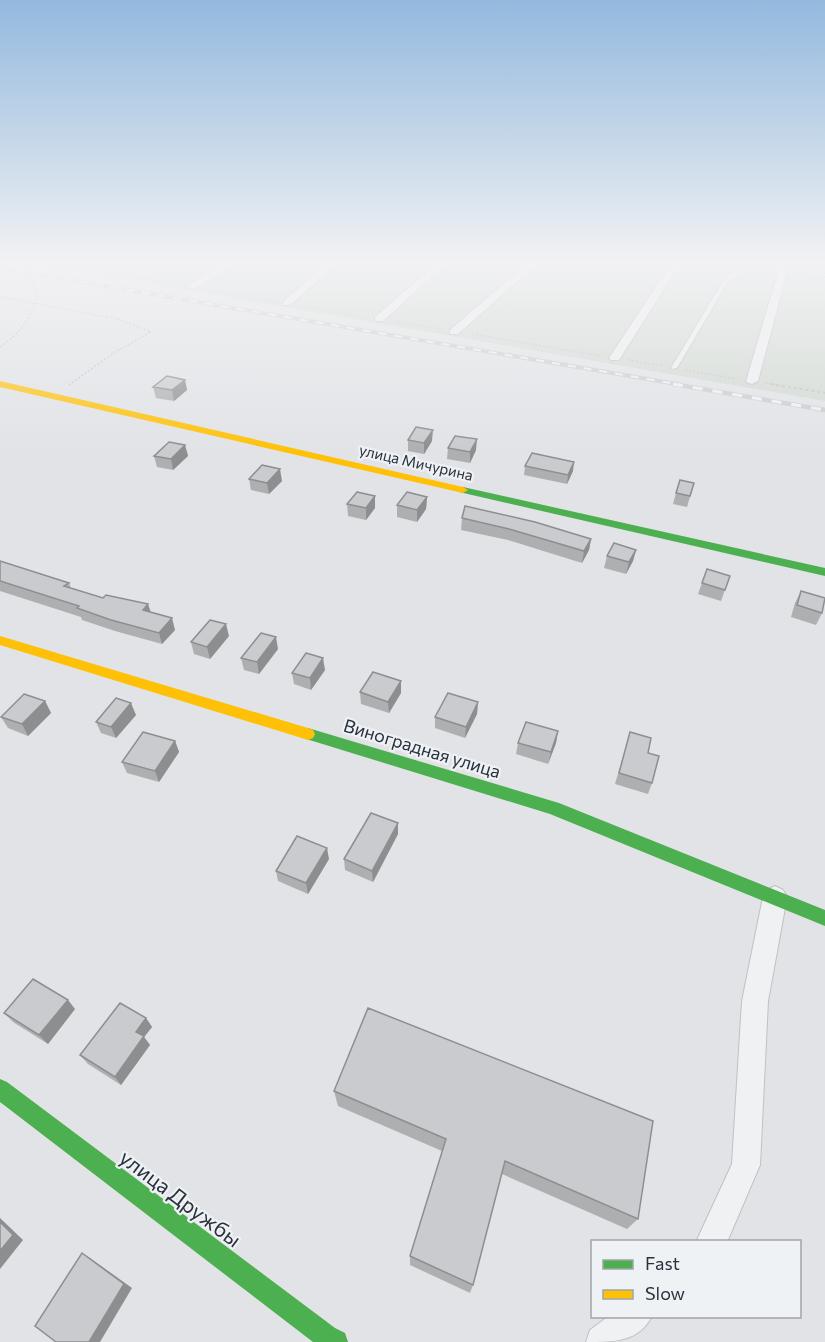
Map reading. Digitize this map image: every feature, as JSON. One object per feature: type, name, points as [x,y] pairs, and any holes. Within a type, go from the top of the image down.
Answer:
[{"type":"street","points":[[454,332],[460,327]]},
{"type":"street","points":[[615,358],[635,327]]},
{"type":"street","points":[[752,381],[767,327]]},
{"type":"street","name":"улица Мичурина","points":[[0,384],[825,572]]},
{"type":"street","name":"Виноградная улица","points":[[0,640],[553,808],[825,918]]},
{"type":"street","points":[[712,1240],[746,1165],[755,1001],[775,897]]},
{"type":"street","name":"улица Дружбы","points":[[0,1089],[326,1337],[336,1342]]},
{"type":"street","points":[[602,1342],[635,1318]]},
{"type":"lane","points":[[674,368],[699,327]]},
{"type":"path","points":[[0,347],[15,338],[24,327]]},
{"type":"path","points":[[57,397],[87,370],[151,332],[137,327]]},
{"type":"path","points":[[423,327],[825,393]]},
{"type":"shaded area","points":[[397,327],[825,327],[825,401]]},
{"type":"building","points":[[167,376],[185,380],[172,390],[153,387]]},
{"type":"building","points":[[416,427],[433,430],[424,443],[408,440]]},
{"type":"building","points":[[455,436],[477,439],[470,452],[448,448]]},
{"type":"building","points":[[169,442],[185,445],[171,459],[154,456]]},
{"type":"building","points":[[532,453],[574,462],[568,475],[525,466]]},
{"type":"building","points":[[262,465],[280,469],[267,483],[249,479]]},
{"type":"building","points":[[680,480],[694,483],[690,496],[676,493]]},
{"type":"building","points":[[357,492],[375,496],[366,508],[347,504]]},
{"type":"building","points":[[407,492],[427,497],[417,510],[397,505]]},
{"type":"building","points":[[465,506],[535,522],[591,539],[584,551],[462,518]]},
{"type":"building","points":[[614,543],[636,550],[629,562],[607,556]]},
{"type":"building","points":[[0,561],[69,583],[64,586],[103,598],[106,595],[148,604],[143,610],[172,618],[159,633],[111,620],[77,608],[79,606],[0,581]]},
{"type":"building","points":[[707,569],[730,576],[725,590],[702,583]]},
{"type":"building","points":[[801,591],[825,598],[822,613],[797,605]]},
{"type":"building","points":[[210,620],[226,624],[207,647],[191,642]]},
{"type":"building","points":[[261,633],[276,637],[257,662],[241,658]]},
{"type":"building","points":[[306,653],[323,658],[310,678],[292,673]]},
{"type":"building","points":[[373,672],[401,681],[388,702],[360,692]]},
{"type":"building","points":[[448,693],[478,702],[466,727],[435,717]]},
{"type":"building","points":[[24,694],[45,701],[22,724],[1,717]]},
{"type":"building","points":[[116,698],[131,703],[111,727],[96,722]]},
{"type":"building","points":[[526,722],[558,731],[551,752],[518,743]]},
{"type":"building","points":[[143,732],[175,741],[155,771],[122,762]]},
{"type":"building","points":[[630,732],[651,738],[648,753],[659,756],[652,783],[619,773]]},
{"type":"building","points":[[371,813],[398,823],[372,871],[344,859]]},
{"type":"building","points":[[297,836],[327,848],[306,883],[276,871]]},
{"type":"building","points":[[33,979],[68,1000],[39,1035],[4,1013]]},
{"type":"building","points":[[120,1003],[146,1018],[136,1032],[144,1036],[115,1077],[80,1055]]},
{"type":"building","points":[[368,1008],[653,1121],[638,1219],[505,1161],[473,1285],[410,1256],[446,1139],[334,1091]]},
{"type":"building","points":[[0,1222],[13,1235],[0,1251]]},
{"type":"building","points":[[82,1253],[124,1284],[89,1342],[56,1342],[35,1326]]},
{"type":"railway","points":[[342,327],[682,385]]},
{"type":"railway","points":[[673,384],[825,410]]},
{"type":"traffic: fast","points":[[463,490],[825,572]]},
{"type":"traffic: fast","points":[[308,734],[553,808],[825,918]]},
{"type":"traffic: fast","points":[[0,1089],[326,1337],[336,1342]]},
{"type":"traffic: slow","points":[[0,384],[463,490]]},
{"type":"traffic: slow","points":[[0,640],[308,734]]}]
